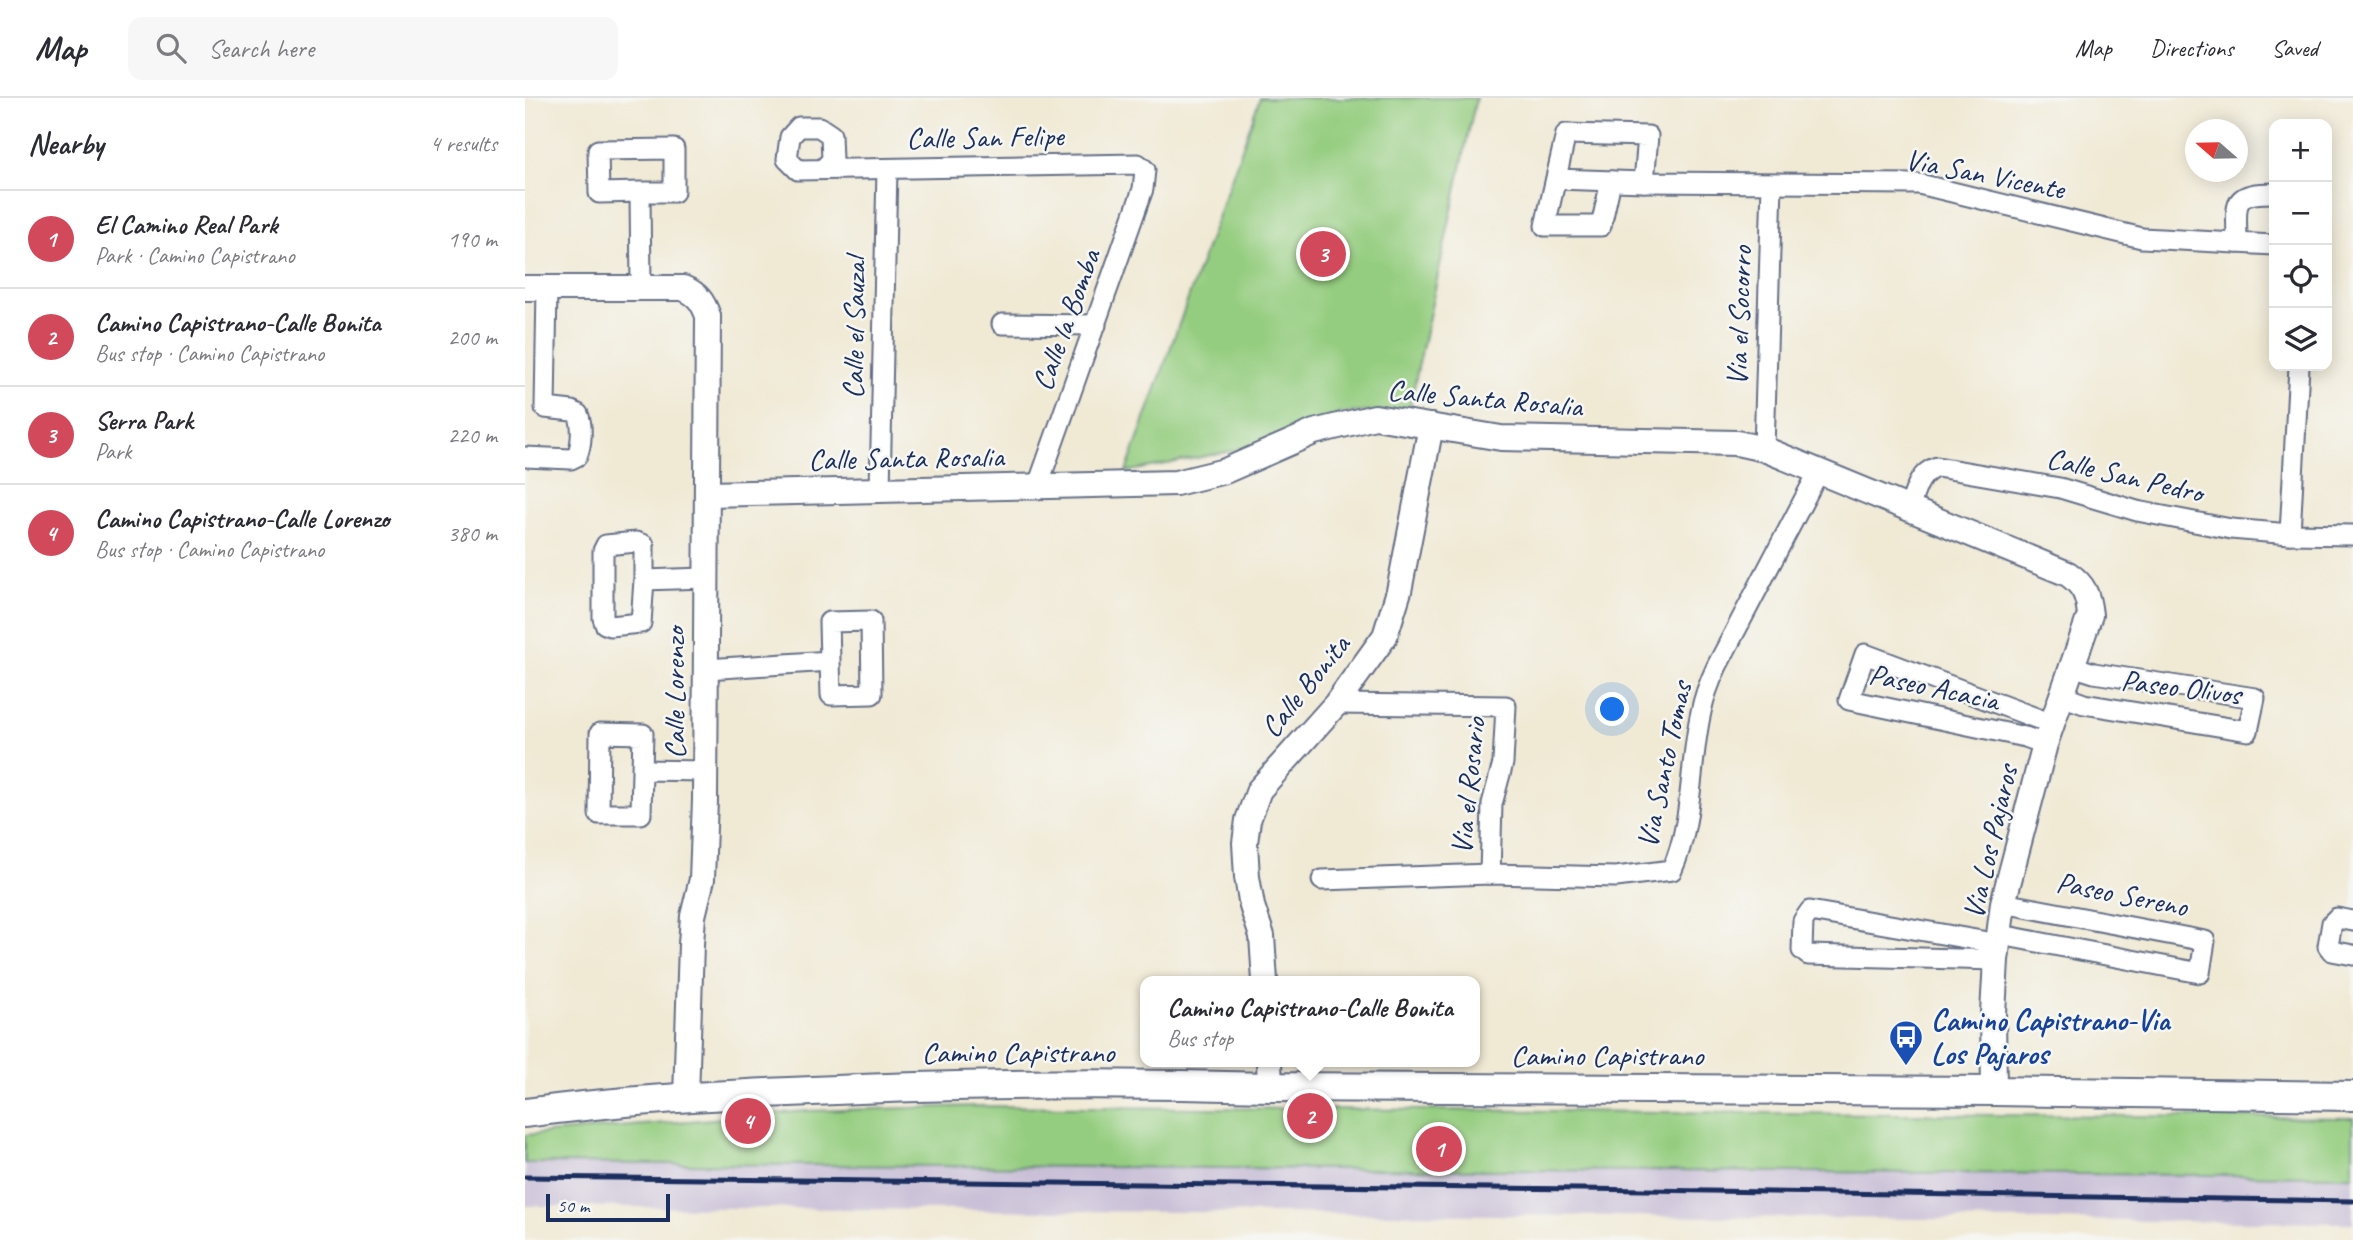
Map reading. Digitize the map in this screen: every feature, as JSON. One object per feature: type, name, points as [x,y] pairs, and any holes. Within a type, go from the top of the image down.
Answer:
[{"type":"main road","name":"Camino Capistrano","points":[[525,1112],[686,1097],[923,1085],[1171,1084],[1270,1074],[1994,1091],[2353,1096]]},
{"type":"street","points":[[1611,181],[1601,226],[1545,226],[1566,134],[1648,136],[1644,182]]},
{"type":"street","name":"Calle San Felipe","points":[[823,169],[1138,164],[1145,170]]},
{"type":"street","name":"Calle el Sauzal","points":[[880,489],[887,169]]},
{"type":"street","name":"Calle la Bomba","points":[[1037,488],[1143,189],[1145,170]]},
{"type":"street","name":"Via San Vicente","points":[[1556,178],[1644,182],[1919,184],[2142,238],[2269,245]]},
{"type":"street","name":"Via el Socorro","points":[[1764,449],[1772,184]]},
{"type":"street","points":[[525,457],[571,458],[577,456],[580,449],[581,420],[578,414],[572,411],[535,408],[536,287],[641,286],[640,192]]},
{"type":"street","points":[[2237,243],[2237,207],[2241,200],[2253,193],[2269,193]]},
{"type":"street","name":"Calle Lorenzo","points":[[641,286],[683,288],[693,292],[703,302],[708,316],[702,879],[693,916],[686,1097]]},
{"type":"street","points":[[1002,324],[1096,325]]},
{"type":"street","points":[[2290,534],[2299,371]]},
{"type":"street","name":"Calle Santa Rosalia","points":[[708,494],[1177,484],[1225,471],[1314,432],[1375,418],[1501,438],[1737,443],[1764,449],[2068,574],[2081,583],[2088,597],[2089,615]]},
{"type":"street","name":"Calle Bonita","points":[[1265,976],[1262,936],[1252,906],[1247,877],[1245,843],[1248,820],[1259,790],[1336,704],[1385,636],[1399,591],[1431,426]]},
{"type":"street","name":"Calle San Pedro","points":[[1909,509],[1920,478],[1930,469],[1937,467],[2060,488],[2137,510],[2231,529],[2353,535]]},
{"type":"street","name":"Via Santo Tomas","points":[[1322,880],[1490,874],[1616,877],[1672,870],[1682,848],[1700,713],[1707,689],[1818,473]]},
{"type":"street","points":[[644,580],[705,579]]},
{"type":"street","name":"Via Los Pajaros","points":[[1994,1091],[1993,1013],[2003,904],[2048,734],[2089,615]]},
{"type":"street","name":"Paseo Acacia","points":[[1865,653],[2048,734],[2025,737],[1849,700],[1865,653]]},
{"type":"street","points":[[706,668],[830,661]]},
{"type":"street","name":"Paseo Olivos","points":[[2062,696],[2084,704],[2248,731],[2255,698],[2094,673],[2072,666]]},
{"type":"street","name":"Via el Rosario","points":[[1336,704],[1506,706],[1503,763],[1492,804],[1490,874]]},
{"type":"street","points":[[600,733],[643,734],[642,770],[641,814],[599,814],[600,733]]},
{"type":"street","points":[[642,770],[705,771]]},
{"type":"street","name":"Paseo Sereno","points":[[1999,946],[2200,972],[2205,941],[2003,904]]},
{"type":"street","points":[[1810,911],[1999,946],[1808,955],[1802,950],[1803,921],[1810,911]]},
{"type":"street","points":[[2353,921],[2337,918],[2332,923],[2328,946],[2332,951],[2353,955]]},
{"type":"shaded area","points":[[525,1163],[2353,1176],[2353,1223],[525,1206]]},
{"type":"green space","points":[[1260,98],[1476,98],[1409,410],[1342,413],[1242,449],[1126,472]]},
{"type":"green space","points":[[978,1106],[2353,1118],[2353,1176],[525,1163],[525,1135],[806,1111]]},
{"type":"railway","points":[[525,1177],[2353,1201]]},
{"type":"place","name":"Serra Park","points":[[1323,254]]},
{"type":"place","name":"Camino Capistrano-Via Los Pajaros","points":[[1906,1067]]},
{"type":"place","name":"Camino Capistrano-Calle Bonita","points":[[1310,1116]]},
{"type":"place","name":"Camino Capistrano-Calle Lorenzo","points":[[748,1121]]},
{"type":"place","name":"El Camino Real Park","points":[[1439,1149]]}]
